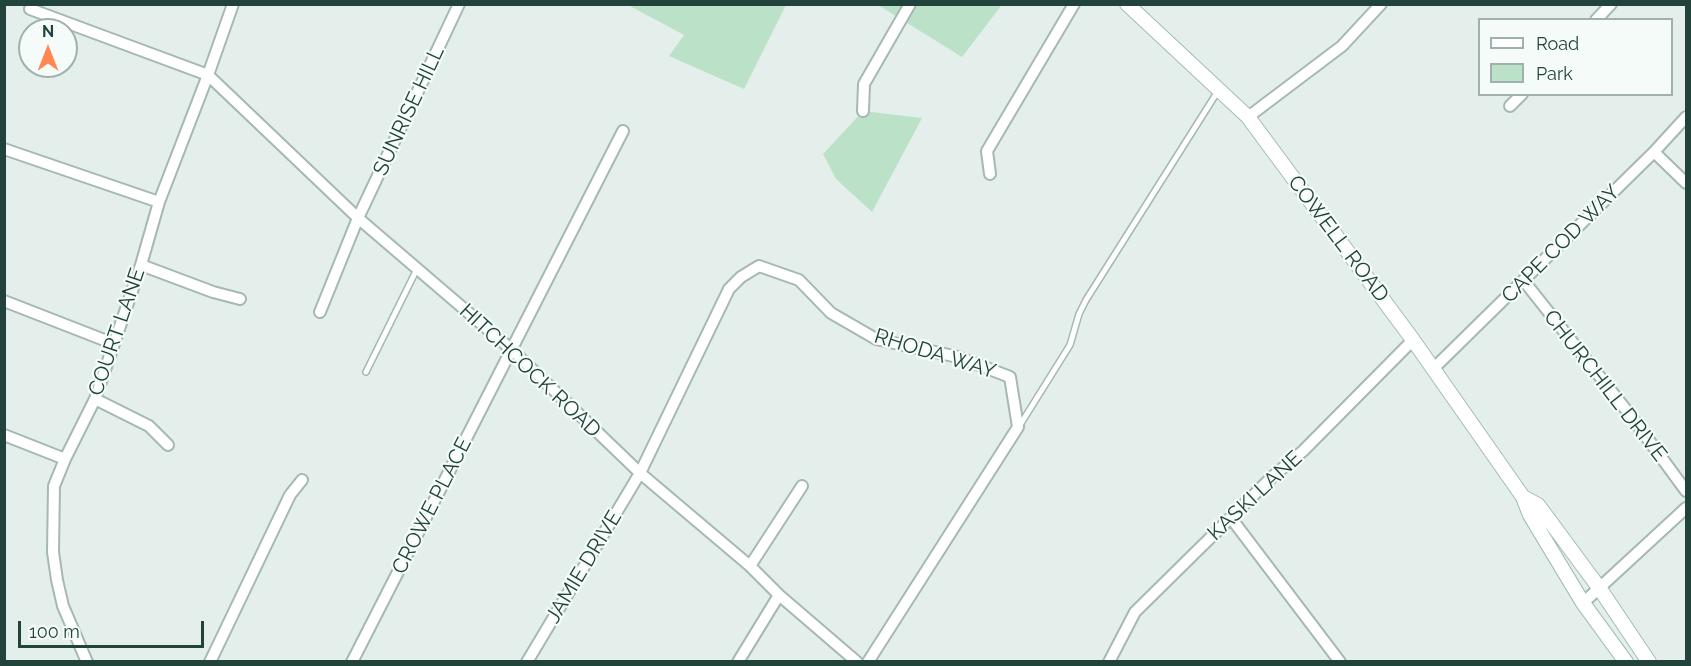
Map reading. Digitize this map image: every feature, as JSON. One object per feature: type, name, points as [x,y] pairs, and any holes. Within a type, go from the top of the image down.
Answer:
[{"type":"street","name":"COURT LANE","points":[[87,662],[63,606],[57,580],[53,552],[54,486],[94,399],[141,265],[159,202],[233,4]]},
{"type":"street","name":"SUNRISE HILL","points":[[320,312],[358,218],[459,4]]},
{"type":"street","points":[[863,111],[864,84],[910,4]]},
{"type":"street","points":[[990,174],[987,151],[1074,4]]},
{"type":"street","points":[[1248,117],[1342,46],[1381,4]]},
{"type":"street","points":[[1598,18],[1611,4]]},
{"type":"street","name":"COWELL ROAD","points":[[1133,6],[1248,117],[1413,340],[1523,497],[1530,515],[1583,603],[1626,662]]},
{"type":"street","points":[[30,9],[208,75]]},
{"type":"street","name":"HITCHCOCK ROAD","points":[[208,75],[358,218],[512,350],[640,473],[750,566],[779,595],[857,662]]},
{"type":"street","points":[[1510,106],[1519,96]]},
{"type":"street","name":"CAPE COD WAY","points":[[1433,369],[1654,152],[1686,117]]},
{"type":"street","name":"CROWE PLACE","points":[[352,662],[623,131]]},
{"type":"street","points":[[4,149],[159,202]]},
{"type":"street","points":[[1654,152],[1686,183]]},
{"type":"street","points":[[141,265],[213,292],[240,299]]},
{"type":"street","name":"RHODA WAY","points":[[640,473],[729,289],[741,277],[759,266],[799,280],[831,313],[876,339],[958,357],[1010,377],[1018,427]]},
{"type":"street","name":"CHURCHILL DRIVE","points":[[1524,281],[1631,416],[1686,491]]},
{"type":"street","points":[[4,302],[112,344]]},
{"type":"street","name":"KASKI LANE","points":[[1109,662],[1135,612],[1272,477],[1303,451],[1413,340]]},
{"type":"street","points":[[94,399],[149,426],[168,445]]},
{"type":"street","points":[[868,662],[1018,427]]},
{"type":"street","points":[[4,435],[65,459]]},
{"type":"street","name":"JAMIE DRIVE","points":[[527,662],[640,473]]},
{"type":"street","points":[[210,662],[290,495],[302,480]]},
{"type":"street","points":[[750,566],[802,486]]},
{"type":"street","name":"COWELL ROAD","points":[[1523,497],[1538,505],[1600,589],[1648,662]]},
{"type":"street","points":[[1583,603],[1686,508]]},
{"type":"street","points":[[1232,518],[1340,662]]},
{"type":"street","points":[[738,662],[779,595]]},
{"type":"lane","points":[[1018,427],[1070,345],[1079,314],[1086,300],[1219,89]]},
{"type":"lane","points":[[366,372],[417,269]]},
{"type":"green space","points":[[786,4],[744,89],[669,56],[684,35],[628,5]]},
{"type":"green space","points":[[998,4],[1001,6],[962,57],[878,5]]},
{"type":"green space","points":[[863,111],[922,118],[872,212],[836,179],[823,154]]}]
